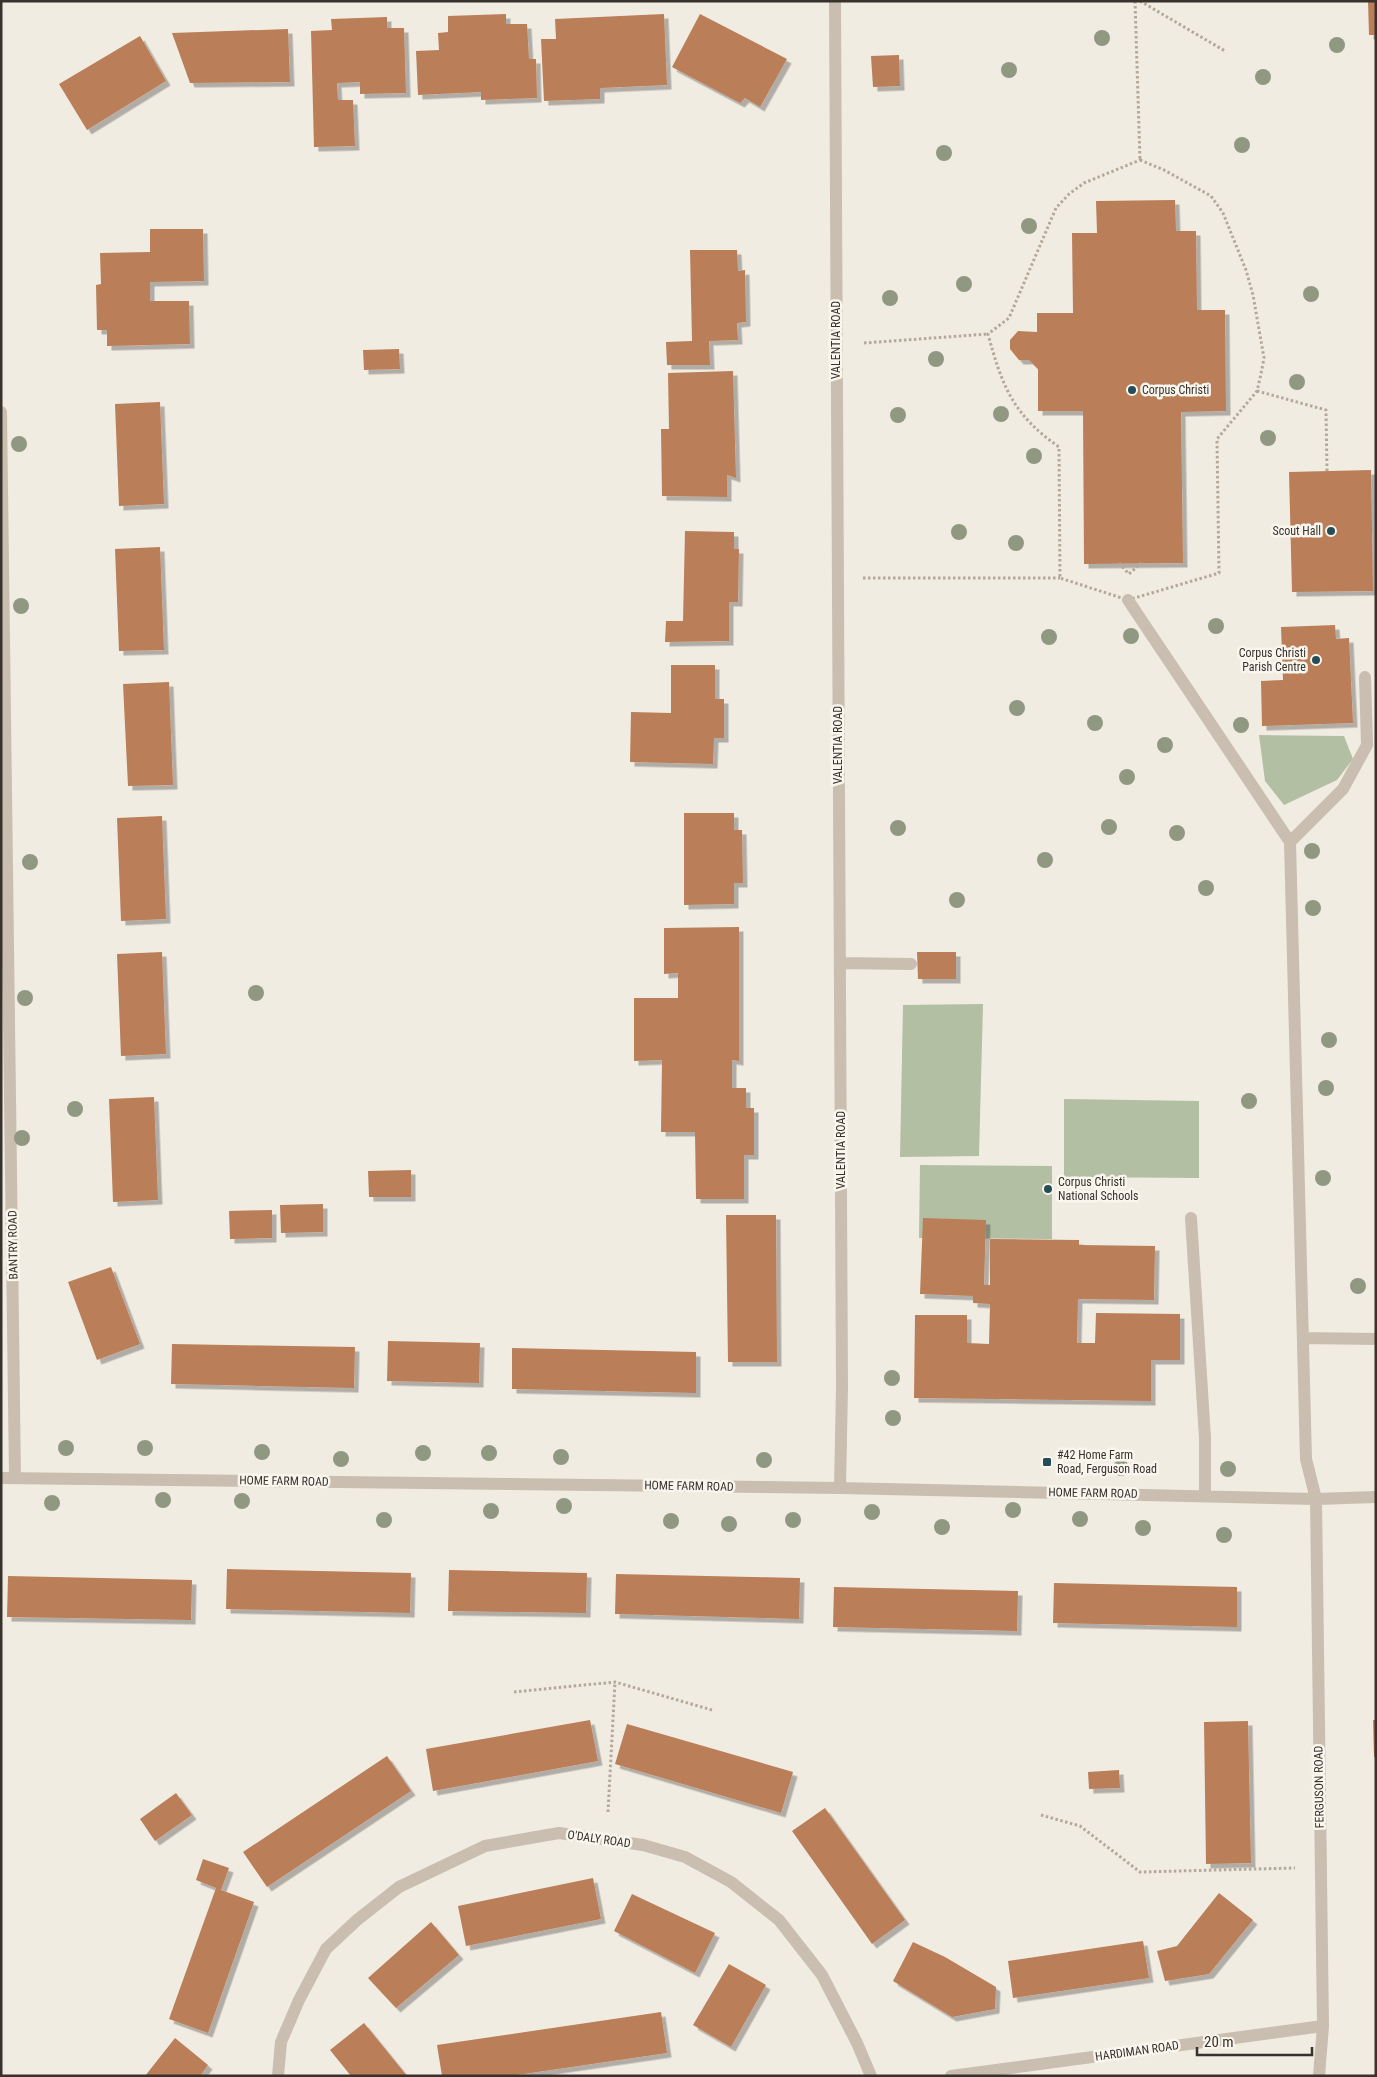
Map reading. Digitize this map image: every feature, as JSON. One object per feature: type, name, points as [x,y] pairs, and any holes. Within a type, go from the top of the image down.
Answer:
[{"type":"street","name":"VALENTIA ROAD","points":[[835,1],[842,1378],[840,1488]]},
{"type":"street","name":"BANTRY ROAD","points":[[1,412],[15,1478]]},
{"type":"street","points":[[1128,600],[1290,842],[1343,789],[1367,745],[1365,677]]},
{"type":"street","name":"FERGUSON ROAD","points":[[1290,842],[1306,1459],[1316,1499],[1320,1867],[1324,2026],[1319,2076]]},
{"type":"street","points":[[840,963],[911,964]]},
{"type":"street","points":[[1191,1218],[1204,1438],[1205,1496]]},
{"type":"street","points":[[1303,1338],[1376,1339]]},
{"type":"street","name":"HOME FARM ROAD","points":[[1,1478],[840,1488],[1316,1499],[1376,1497]]},
{"type":"street","name":"O'DALY ROAD","points":[[278,2076],[281,2042],[299,2000],[326,1949],[357,1920],[400,1887],[485,1846],[559,1833],[643,1845],[685,1857],[731,1882],[779,1920],[822,1975],[857,2043],[871,2076]]},
{"type":"street","name":"HARDIMAN ROAD","points":[[951,2076],[1324,2026]]},
{"type":"path","points":[[1135,1],[1140,160]]},
{"type":"path","points":[[1140,1],[1225,51]]},
{"type":"path","points":[[838,579],[1060,578],[1128,600],[1219,573],[1217,439],[1257,391],[1264,358],[1253,295],[1239,249],[1223,213],[1211,196],[1164,170],[1140,160],[1084,183],[1056,208],[1010,318],[988,334],[860,343]]},
{"type":"path","points":[[988,334],[998,372],[1009,396],[1023,416],[1043,436],[1059,447],[1060,578]]},
{"type":"path","points":[[1257,391],[1326,410],[1327,471]]},
{"type":"path","points":[[1120,563],[1129,574],[1141,563]]},
{"type":"path","points":[[608,1812],[615,1682]]},
{"type":"path","points":[[514,1692],[615,1682],[712,1710]]},
{"type":"path","points":[[1041,1815],[1080,1826],[1140,1872],[1320,1867]]},
{"type":"green space","points":[[1259,735],[1344,736],[1353,759],[1337,780],[1284,805],[1265,781]]},
{"type":"green space","points":[[983,1004],[979,1156],[900,1157],[903,1005]]},
{"type":"green space","points":[[1064,1099],[1199,1101],[1199,1178],[1064,1177]]},
{"type":"green space","points":[[920,1165],[1052,1166],[1052,1239],[919,1238]]},
{"type":"building","points":[[1368,1],[1376,1],[1376,35],[1369,35]]},
{"type":"building","points":[[506,14],[506,24],[527,24],[529,59],[536,59],[537,98],[481,100],[481,92],[418,95],[416,51],[439,50],[438,33],[448,32],[448,16]]},
{"type":"building","points":[[664,14],[667,85],[600,88],[600,99],[544,101],[541,39],[556,39],[555,19]]},
{"type":"building","points":[[700,14],[787,59],[760,107],[745,98],[740,103],[672,67]]},
{"type":"building","points":[[387,17],[387,28],[404,28],[406,93],[360,94],[360,82],[337,83],[338,100],[353,100],[355,146],[314,147],[311,31],[332,30],[331,19]]},
{"type":"building","points":[[288,29],[290,82],[190,83],[172,33]]},
{"type":"building","points":[[140,36],[166,81],[87,130],[59,84]]},
{"type":"building","points":[[899,55],[900,86],[873,87],[871,56]]},
{"type":"building","name":"Corpus Christi","points":[[1175,200],[1176,231],[1196,231],[1197,310],[1225,310],[1226,411],[1181,412],[1183,563],[1084,564],[1083,411],[1038,411],[1038,369],[1029,360],[1019,360],[1010,349],[1010,340],[1018,331],[1037,332],[1037,313],[1073,313],[1072,233],[1097,233],[1096,201]]},
{"type":"building","points":[[150,229],[203,229],[204,281],[150,282],[150,301],[189,301],[190,344],[107,346],[107,330],[97,330],[96,285],[101,284],[100,253],[150,252]]},
{"type":"building","points":[[690,250],[737,250],[738,271],[745,270],[746,322],[737,323],[738,340],[709,341],[710,365],[667,365],[666,342],[692,341]]},
{"type":"building","points":[[399,349],[400,369],[364,370],[363,350]]},
{"type":"building","points":[[733,371],[736,478],[727,475],[727,497],[662,496],[661,429],[669,429],[668,373]]},
{"type":"building","points":[[160,402],[164,504],[119,506],[115,404]]},
{"type":"building","name":"Scout Hall","points":[[1371,470],[1373,591],[1292,592],[1289,472]]},
{"type":"building","points":[[685,531],[734,532],[734,549],[739,549],[738,602],[729,602],[729,641],[665,642],[666,621],[683,621]]},
{"type":"building","points":[[160,547],[164,650],[119,651],[115,549]]},
{"type":"building","name":"Corpus Christi Parish Centre","points":[[1335,625],[1336,639],[1349,638],[1353,723],[1262,726],[1261,681],[1283,680],[1281,627]]},
{"type":"building","points":[[671,665],[715,665],[715,699],[724,699],[724,738],[714,738],[713,764],[630,762],[631,712],[671,713]]},
{"type":"building","points":[[169,682],[173,785],[128,786],[123,684]]},
{"type":"building","points":[[684,813],[734,813],[734,830],[742,830],[743,883],[734,883],[734,904],[684,905]]},
{"type":"building","points":[[162,816],[166,919],[121,921],[117,818]]},
{"type":"building","points":[[739,927],[739,1061],[732,1060],[732,1088],[746,1088],[746,1108],[754,1108],[754,1155],[744,1155],[744,1199],[696,1199],[695,1132],[661,1132],[662,1060],[634,1061],[634,998],[678,998],[678,973],[664,974],[664,928]]},
{"type":"building","points":[[162,952],[166,1054],[121,1056],[117,954]]},
{"type":"building","points":[[917,952],[956,952],[956,979],[918,979]]},
{"type":"building","points":[[154,1097],[158,1200],[113,1202],[109,1099]]},
{"type":"building","points":[[411,1170],[411,1197],[369,1197],[368,1171]]},
{"type":"building","points":[[323,1204],[323,1232],[281,1233],[280,1205]]},
{"type":"building","points":[[272,1210],[272,1238],[230,1239],[229,1211]]},
{"type":"building","points":[[726,1215],[776,1215],[777,1362],[728,1362]]},
{"type":"building","points":[[923,1218],[986,1220],[984,1285],[990,1285],[990,1239],[1079,1240],[1079,1245],[1155,1246],[1154,1300],[1078,1299],[1077,1343],[1095,1343],[1096,1313],[1180,1314],[1180,1360],[1151,1360],[1151,1401],[914,1398],[915,1315],[967,1315],[967,1343],[989,1344],[990,1304],[973,1303],[973,1296],[920,1294]]},
{"type":"building","points":[[111,1267],[140,1344],[97,1360],[68,1282]]},
{"type":"building","points":[[388,1341],[480,1343],[479,1383],[387,1381]]},
{"type":"building","points":[[172,1344],[355,1347],[354,1388],[171,1384]]},
{"type":"building","points":[[512,1348],[696,1352],[696,1393],[512,1389]]},
{"type":"building","points":[[227,1569],[411,1573],[410,1613],[226,1609]]},
{"type":"building","points":[[449,1570],[587,1573],[586,1613],[448,1611]]},
{"type":"building","points":[[616,1574],[800,1578],[799,1619],[615,1614]]},
{"type":"building","points":[[8,1576],[192,1580],[191,1620],[7,1617]]},
{"type":"building","points":[[1054,1583],[1237,1587],[1237,1627],[1053,1623]]},
{"type":"building","points":[[834,1587],[1018,1591],[1017,1631],[833,1627]]},
{"type":"building","points":[[590,1720],[598,1761],[433,1791],[426,1749]]},
{"type":"building","points":[[1373,1720],[1376,1720],[1376,1757],[1374,1757]]},
{"type":"building","points":[[1248,1721],[1251,1863],[1206,1864],[1204,1722]]},
{"type":"building","points":[[627,1724],[793,1772],[781,1813],[615,1764]]},
{"type":"building","points":[[387,1756],[411,1791],[267,1887],[243,1852]]},
{"type":"building","points":[[1119,1770],[1120,1788],[1089,1789],[1088,1772]]},
{"type":"building","points":[[176,1793],[192,1815],[155,1841],[140,1819]]},
{"type":"building","points":[[825,1808],[905,1920],[872,1944],[792,1831]]},
{"type":"building","points":[[203,1859],[229,1868],[221,1890],[254,1902],[208,2033],[169,2019],[216,1888],[196,1880]]},
{"type":"building","points":[[593,1878],[601,1919],[466,1946],[458,1906]]},
{"type":"building","points":[[1219,1893],[1253,1920],[1209,1974],[1165,1981],[1157,1951],[1177,1946]]},
{"type":"building","points":[[632,1894],[715,1933],[695,1973],[614,1931]]},
{"type":"building","points":[[431,1922],[459,1955],[396,2008],[368,1978]]},
{"type":"building","points":[[1143,1941],[1149,1978],[1013,1998],[1008,1961]]},
{"type":"building","points":[[913,1942],[945,1957],[996,1987],[995,2009],[952,2017],[893,1981]]},
{"type":"building","points":[[729,1964],[766,1985],[731,2047],[693,2025]]},
{"type":"building","points":[[661,2012],[667,2053],[510,2076],[442,2076],[437,2045]]},
{"type":"building","points":[[364,2023],[407,2076],[351,2076],[330,2050]]},
{"type":"building","points":[[175,2038],[208,2065],[200,2076],[145,2076]]},
{"type":"place","name":"Corpus Christi","points":[[1132,390]]},
{"type":"place","name":"Scout Hall","points":[[1331,531]]},
{"type":"place","name":"Corpus Christi Parish Centre","points":[[1316,660]]},
{"type":"place","name":"Corpus Christi National Schools","points":[[1048,1189]]},
{"type":"place","name":"#42 Home Farm Road, Ferguson Road","points":[[1047,1462]]}]
